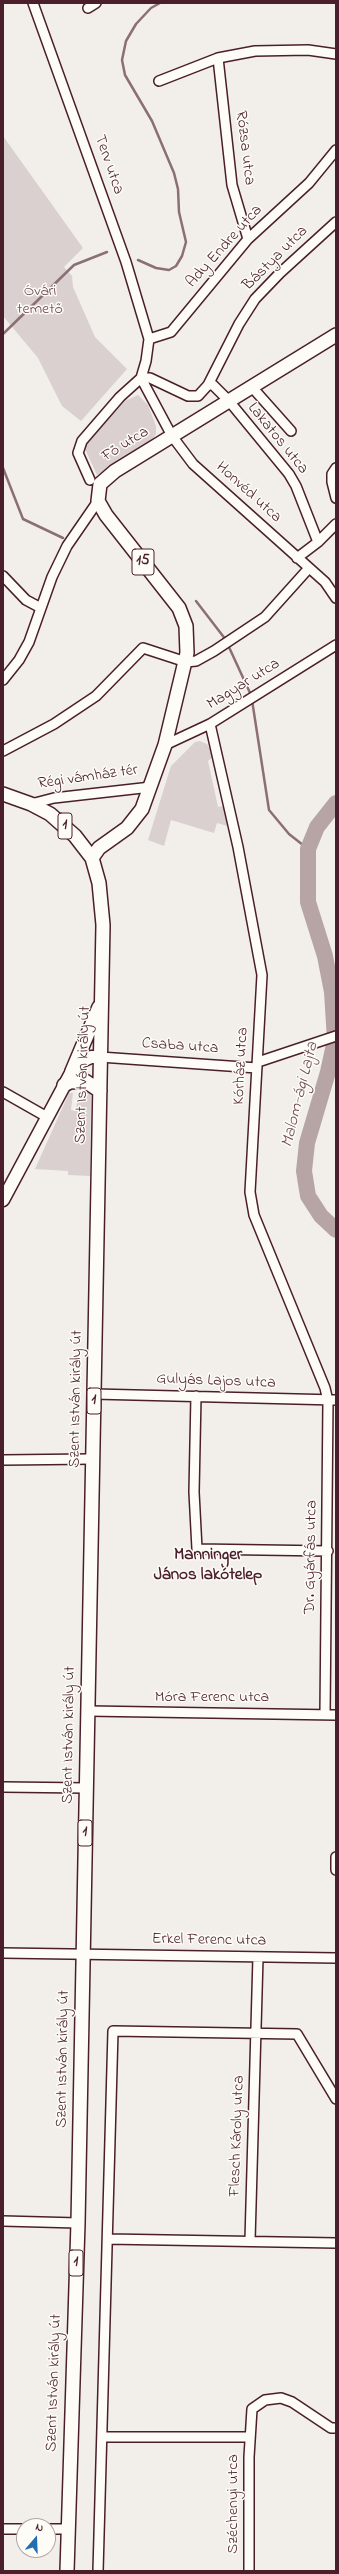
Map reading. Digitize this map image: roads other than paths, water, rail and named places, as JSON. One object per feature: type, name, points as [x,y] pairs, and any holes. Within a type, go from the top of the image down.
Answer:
[{"type":"main road","name":"Fő utca","points":[[98,501],[98,488],[104,478],[336,335]]},
{"type":"main road","name":"15","points":[[98,501],[106,515],[179,608],[187,637],[186,662],[151,787]]},
{"type":"main road","name":"Régi vámház tér","points":[[92,858],[99,848],[127,828],[137,817],[151,787]]},
{"type":"main road","name":"1","points":[[3,794],[31,804],[61,823],[92,858],[102,900],[103,996]]},
{"type":"main road","name":"Szent István király út","points":[[67,2571],[78,2223],[100,1057],[103,996]]},
{"type":"main road","points":[[3,1200],[72,1071],[103,996]]},
{"type":"main road","points":[[72,1071],[85,1060],[100,1057]]},
{"type":"main road","points":[[64,1085],[70,1082],[85,1081],[100,1091]]},
{"type":"street","name":"Terv utca","points":[[33,3],[126,262],[149,339]]},
{"type":"street","points":[[158,81],[218,58],[255,51],[308,50],[336,54]]},
{"type":"street","name":"Rózsa utca","points":[[218,58],[232,185],[248,239]]},
{"type":"street","name":"Ady Endre utca","points":[[149,339],[171,332],[248,239],[309,183],[336,150]]},
{"type":"street","name":"Bástya utca","points":[[208,385],[239,324],[256,299],[280,273],[336,222]]},
{"type":"street","points":[[90,480],[78,453],[82,441],[120,397],[141,378],[146,361],[149,339]]},
{"type":"street","points":[[141,378],[150,378],[188,396],[198,396],[208,385]]},
{"type":"street","name":"Honvéd utca","points":[[141,378],[172,436],[194,464],[325,582],[336,598]]},
{"type":"street","name":"Lakatos utca","points":[[208,385],[213,385],[229,401],[289,474],[296,486],[318,542]]},
{"type":"street","points":[[251,386],[291,431]]},
{"type":"street","points":[[336,468],[332,474],[332,482],[336,498]]},
{"type":"street","points":[[3,680],[19,660],[29,642],[41,608],[67,546],[98,501]]},
{"type":"street","points":[[297,558],[335,527]]},
{"type":"street","points":[[3,752],[54,724],[96,696],[143,648],[186,662],[196,661],[227,643],[265,616],[309,568]]},
{"type":"street","points":[[3,576],[26,600],[41,608]]},
{"type":"street","name":"Magyar utca","points":[[164,745],[210,724],[336,645]]},
{"type":"street","name":"Kórház utca","points":[[210,724],[238,847],[262,975],[250,1192],[254,1215],[325,1388],[332,1400]]},
{"type":"street","name":"Régi vámház tér","points":[[31,804],[54,798],[151,787]]},
{"type":"street","name":"Csaba utca","points":[[100,1057],[257,1065],[336,1036]]},
{"type":"street","points":[[3,1092],[47,1117]]},
{"type":"street","name":"Gulyás Lajos utca","points":[[94,1394],[332,1400]]},
{"type":"street","points":[[196,1396],[194,1492],[197,1549],[328,1550]]},
{"type":"street","name":"Dr. Gyárfás utca","points":[[325,1714],[332,1400]]},
{"type":"street","points":[[3,1460],[92,1459]]},
{"type":"street","name":"Móra Ferenc utca","points":[[88,1711],[336,1715]]},
{"type":"street","points":[[3,1787],[86,1788]]},
{"type":"street","points":[[336,1857],[336,1870]]},
{"type":"street","name":"Erkel Ferenc utca","points":[[3,1953],[336,1958]]},
{"type":"street","name":"Flesch Károly utca","points":[[250,2240],[258,1957]]},
{"type":"street","points":[[98,2571],[113,2031],[297,2034],[336,2100]]},
{"type":"street","points":[[3,2221],[78,2223]]},
{"type":"street","points":[[108,2239],[250,2240],[336,2243]]},
{"type":"street","name":"Széchenyi utca","points":[[249,2571],[250,2437],[252,2409],[265,2400],[281,2398],[292,2402],[331,2428],[336,2428]]},
{"type":"street","points":[[102,2437],[250,2437]]},
{"type":"street","points":[[3,2528],[16,2529]]},
{"type":"street","points":[[56,2529],[68,2529]]},
{"type":"waterway","points":[[138,260],[156,268],[169,270],[176,266],[182,256],[186,242],[179,212],[178,189],[174,173],[152,121],[125,75],[122,60],[126,41],[136,24],[151,8],[160,3]]},
{"type":"waterway","points":[[3,334],[74,265],[107,252]]},
{"type":"waterway","points":[[3,468],[23,519],[63,538]]},
{"type":"waterway","points":[[196,601],[226,640]]},
{"type":"waterway","points":[[228,645],[251,695]]},
{"type":"waterway","points":[[252,700],[269,810],[289,834],[308,849]]},
{"type":"waterway","name":"Malom-ági Lajta","points":[[336,803],[317,827],[308,849],[308,902],[325,956],[332,992],[335,1040],[328,1072],[307,1143],[304,1171],[308,1196],[321,1216],[336,1230]]},
{"type":"district","name":"Manninger János lakótelep","points":[[208,1566]]},
{"type":"park label","name":"Óvári temető","points":[[40,301]]}]
